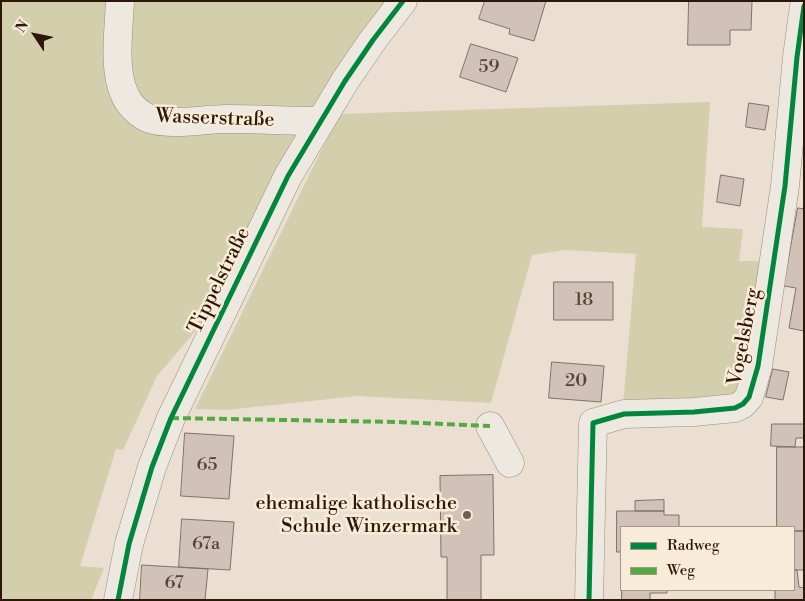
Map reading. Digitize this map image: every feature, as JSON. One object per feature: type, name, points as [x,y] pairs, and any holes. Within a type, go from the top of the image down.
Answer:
[{"type":"street","name":"Wasserstraße","points":[[120,1],[118,64],[120,80],[124,94],[138,112],[151,119],[172,122],[226,119],[319,121]]},
{"type":"street","name":"Tippelstraße","points":[[118,600],[129,544],[152,467],[171,418],[288,176],[319,121],[373,40],[403,1]]},
{"type":"street","name":"Vogelsberg","points":[[589,600],[593,423],[624,414],[694,412],[735,408],[743,404],[749,397],[758,366],[785,186],[804,6]]},
{"type":"street","points":[[490,426],[510,463]]},
{"type":"shaded area","points":[[1,1],[116,1],[111,86],[117,110],[133,120],[302,127],[204,321],[157,376],[123,450],[116,449],[80,566],[104,568],[91,600],[1,600]]},
{"type":"shaded area","points":[[129,1],[389,1],[313,107],[299,111],[164,116],[133,96]]},
{"type":"shaded area","points":[[710,102],[702,227],[743,229],[739,261],[764,261],[748,375],[734,394],[719,402],[623,406],[636,254],[565,250],[532,255],[491,403],[358,396],[226,410],[195,409],[339,114]]},
{"type":"building","points":[[485,1],[546,1],[534,41],[509,34],[510,29],[479,19]]},
{"type":"building","points":[[689,1],[752,1],[751,30],[730,30],[730,45],[688,45]]},
{"type":"building","points":[[471,44],[518,58],[506,92],[460,77]]},
{"type":"building","points":[[749,103],[769,106],[765,130],[746,127]]},
{"type":"building","points":[[721,175],[744,179],[740,206],[717,202]]},
{"type":"building","points":[[798,208],[804,209],[804,331],[789,328],[796,288],[784,286]]},
{"type":"building","points":[[554,282],[613,282],[613,320],[554,320]]},
{"type":"building","points":[[552,362],[604,366],[601,402],[549,398]]},
{"type":"building","points":[[773,369],[789,372],[783,400],[766,397]]},
{"type":"building","points":[[772,424],[804,424],[804,438],[796,438],[795,447],[771,446]]},
{"type":"building","points":[[185,433],[234,436],[229,499],[181,496]]},
{"type":"building","points":[[777,447],[804,447],[804,531],[795,531],[795,526],[777,526]]},
{"type":"building","name":"ehemalige katholische Schule Winzermark","points":[[493,475],[494,555],[481,555],[481,600],[447,600],[447,557],[441,557],[440,476]]},
{"type":"building","points":[[664,500],[664,511],[635,511],[635,501]]},
{"type":"building","points":[[617,511],[664,511],[664,515],[679,515],[679,526],[620,526],[620,552],[617,552]]},
{"type":"building","points":[[182,519],[234,522],[230,570],[179,567]]},
{"type":"building","points":[[795,531],[804,531],[804,570],[795,570]]},
{"type":"building","points":[[142,565],[208,569],[205,600],[140,600]]},
{"type":"building","points":[[795,570],[797,570],[799,587],[804,588],[804,600],[775,600],[775,591],[795,591]]},
{"type":"building","points":[[622,591],[667,591],[667,593],[650,593],[650,600],[622,600]]},
{"type":"marked path","points":[[171,418],[398,422],[490,426]]},
{"type":"cycle path","points":[[118,600],[129,544],[152,467],[171,418],[288,176],[345,81],[403,1]]},
{"type":"cycle path","points":[[589,600],[593,423],[624,414],[694,412],[735,408],[743,404],[749,397],[758,366],[785,186],[797,57],[804,6]]},
{"type":"place","name":"ehemalige katholische Schule Winzermark","points":[[467,515]]}]
